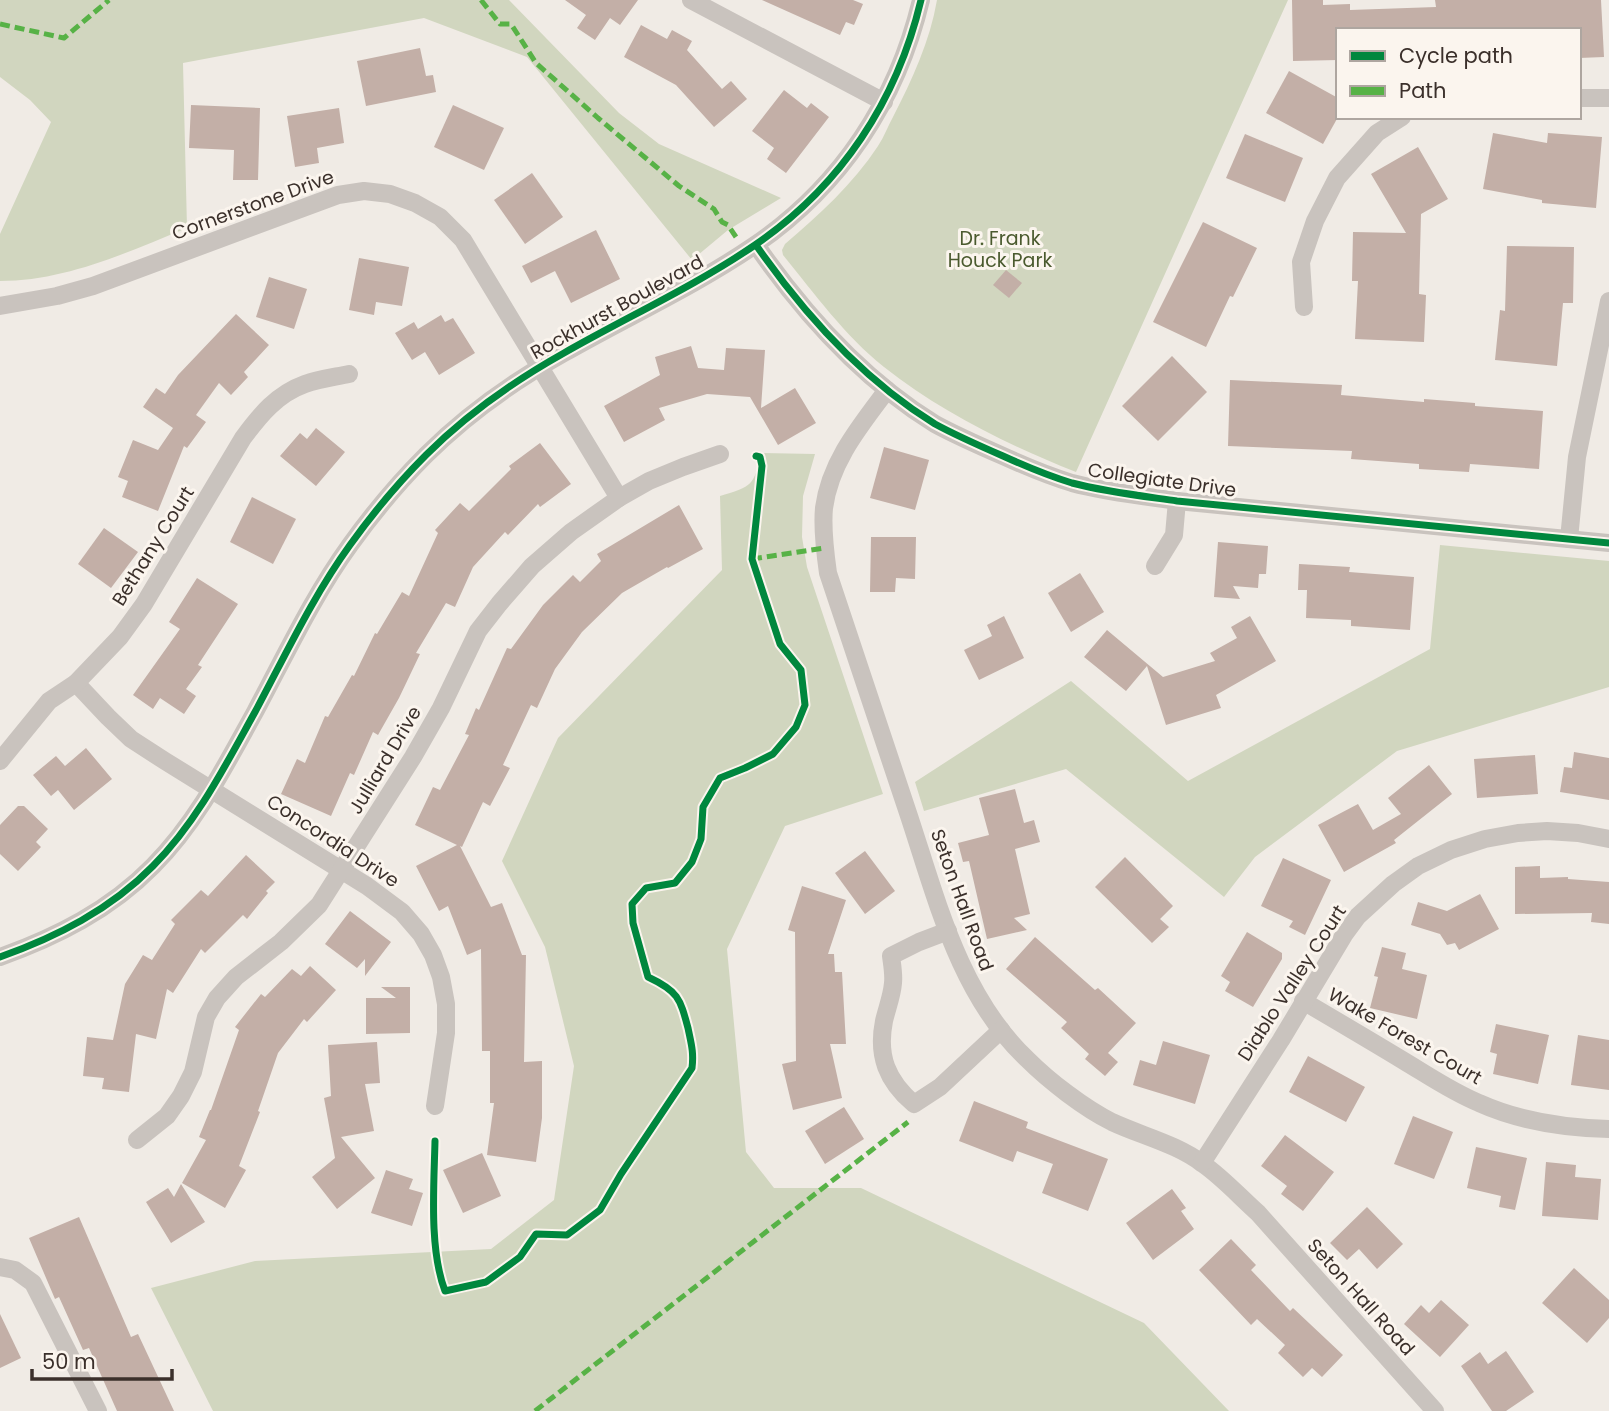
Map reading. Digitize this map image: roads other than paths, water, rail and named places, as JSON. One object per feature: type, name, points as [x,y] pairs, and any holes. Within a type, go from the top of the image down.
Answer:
[{"type":"street","points":[[691,0],[884,102]]},
{"type":"street","name":"Rockhurst Boulevard","points":[[0,957],[37,944],[83,921],[119,896],[152,868],[178,838],[212,789],[321,590],[349,545],[426,455],[491,400],[541,367],[756,245],[800,210],[833,176],[857,145],[884,102],[911,40],[921,0]]},
{"type":"street","points":[[1581,98],[1609,98]]},
{"type":"street","points":[[1304,307],[1301,262],[1320,210],[1337,178],[1377,133],[1399,119]]},
{"type":"street","name":"Cornerstone Drive","points":[[0,306],[57,296],[93,286],[338,195],[364,191],[390,194],[440,217],[463,240],[619,498]]},
{"type":"street","name":"Collegiate Drive","points":[[756,245],[812,318],[887,390],[935,423],[1024,466],[1072,482],[1115,492],[1177,501],[1609,543]]},
{"type":"street","points":[[1569,539],[1577,457],[1609,300]]},
{"type":"street","name":"Bethany Court","points":[[0,761],[49,701],[76,683],[120,637],[144,604],[243,438],[261,414],[284,394],[306,383],[349,374]]},
{"type":"street","name":"Seton Hall Road","points":[[887,390],[840,458],[830,483],[824,509],[828,573],[948,931],[966,977],[1001,1030],[1025,1058],[1081,1102],[1109,1120],[1202,1163],[1258,1213],[1436,1411]]},
{"type":"street","name":"Julliard Drive","points":[[137,1140],[166,1116],[181,1096],[193,1072],[206,1017],[218,998],[236,977],[281,942],[319,905],[413,757],[441,708],[478,631],[499,604],[532,566],[571,532],[619,498],[649,481],[720,454]]},
{"type":"street","points":[[1155,566],[1174,535],[1177,501]]},
{"type":"street","name":"Concordia Drive","points":[[76,683],[131,739],[386,898],[421,934],[441,977],[446,1004],[446,1032],[435,1106]]},
{"type":"street","name":"Diablo Valley Court","points":[[1202,1163],[1337,946],[1358,916],[1393,884],[1419,866],[1451,850],[1485,839],[1547,831],[1609,839]]},
{"type":"street","points":[[948,931],[891,956],[893,983],[882,1039],[885,1064],[892,1079],[900,1092],[914,1104],[940,1087],[1001,1030]]},
{"type":"street","name":"Wake Forest Court","points":[[1303,1001],[1448,1088],[1480,1104],[1546,1123],[1609,1129]]},
{"type":"street","points":[[0,1267],[15,1270],[33,1283],[98,1411]]},
{"type":"park label","name":"Dr. Frank Houck Park","points":[[1000,249]]}]
